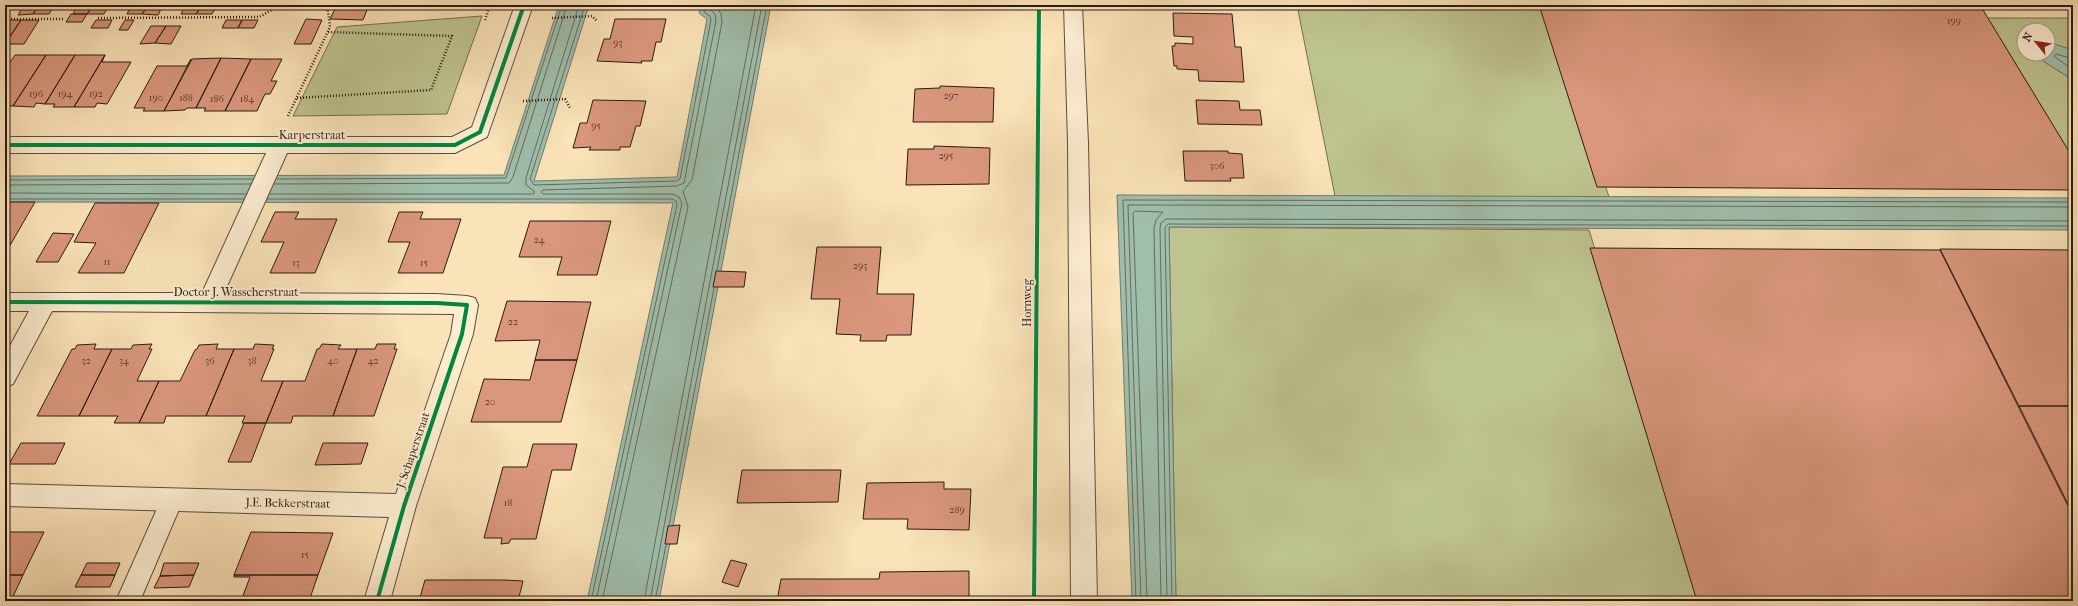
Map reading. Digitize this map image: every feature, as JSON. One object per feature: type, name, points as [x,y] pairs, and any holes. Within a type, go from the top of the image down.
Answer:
[{"type":"street","name":"Karperstraat","points":[[5,145],[455,145],[480,132],[524,5]]},
{"type":"street","points":[[1074,5],[1078,143],[1084,601]]},
{"type":"street","name":"Doctor J. Wasscherstraat","points":[[208,301],[248,220],[280,145]]},
{"type":"street","name":"Doctor J. Wasscherstraat","points":[[5,302],[208,301],[429,303],[467,305]]},
{"type":"street","points":[[5,377],[46,302]]},
{"type":"street","name":"J. Schaperstraat","points":[[376,601],[404,506],[462,334],[467,305]]},
{"type":"street","name":"J.E. Bekkerstraat","points":[[5,495],[404,506]]},
{"type":"lane","points":[[128,601],[172,500]]},
{"type":"path","points":[[98,18],[259,17],[281,5]]},
{"type":"path","points":[[295,119],[287,119],[330,26],[328,10],[307,5]]},
{"type":"path","points":[[482,27],[490,5]]},
{"type":"path","points":[[547,18],[592,16],[597,22]]},
{"type":"path","points":[[5,19],[64,19]]},
{"type":"path","points":[[297,98],[431,90],[452,36],[328,32]]},
{"type":"path","points":[[520,101],[565,99],[570,108]]},
{"type":"green space","points":[[1297,5],[1546,5],[1609,197],[1335,196]]},
{"type":"green space","points":[[482,16],[447,114],[293,116],[337,27]]},
{"type":"green space","points":[[1984,18],[2073,18],[2073,50],[2056,45],[2056,22],[2016,22],[2016,62],[2045,62],[2073,80],[2073,164]]},
{"type":"green space","points":[[1169,227],[1589,230],[1704,601],[1176,601]]},
{"type":"water","points":[[559,5],[589,5],[534,181],[677,177],[707,19],[699,13],[701,5],[771,5],[659,601],[587,601],[673,203],[5,202],[5,176],[504,175]]},
{"type":"water","points":[[2056,45],[2073,50],[2073,80],[2045,62],[2056,62]]},
{"type":"water","points":[[1117,195],[2073,198],[2073,230],[1169,227],[1176,601],[1132,601]]},
{"type":"building","points":[[337,5],[369,5],[363,20],[330,19]]},
{"type":"building","points":[[435,5],[451,5],[450,7],[433,7]]},
{"type":"building","points":[[1539,5],[1980,5],[2073,158],[2073,190],[1597,187]]},
{"type":"building","points":[[54,6],[49,14],[33,14],[38,7]]},
{"type":"building","points":[[77,6],[92,7],[87,14],[73,14]]},
{"type":"building","points":[[131,6],[147,7],[142,14],[127,14]]},
{"type":"building","points":[[185,6],[201,7],[196,14],[181,14]]},
{"type":"building","points":[[23,7],[38,7],[33,14],[18,15]]},
{"type":"building","points":[[92,7],[108,7],[104,14],[87,14]]},
{"type":"building","points":[[147,7],[162,7],[158,15],[142,14]]},
{"type":"building","points":[[201,7],[216,7],[212,14],[196,14]]},
{"type":"building","points":[[1173,13],[1232,14],[1235,47],[1241,47],[1244,82],[1199,81],[1198,70],[1177,69],[1177,66],[1174,66],[1172,46],[1175,46],[1175,43],[1193,44],[1193,37],[1174,36]]},
{"type":"building","points":[[71,14],[87,14],[82,22],[66,22]]},
{"type":"building","points":[[306,19],[322,20],[311,44],[294,44]]},
{"type":"building","points":[[615,19],[666,19],[661,42],[656,42],[652,61],[641,61],[642,63],[597,61],[604,39],[610,39]]},
{"type":"building","points":[[5,20],[21,20],[5,44]]},
{"type":"building","points":[[21,20],[39,20],[24,44],[8,44],[5,49],[5,44]]},
{"type":"building","points":[[96,20],[112,20],[108,28],[91,28]]},
{"type":"building","points":[[125,20],[134,20],[128,30],[119,30]]},
{"type":"building","points":[[226,20],[242,20],[238,28],[222,28]]},
{"type":"building","points":[[242,20],[258,20],[254,28],[238,28]]},
{"type":"building","points":[[151,26],[166,26],[155,43],[140,44]]},
{"type":"building","points":[[166,26],[181,26],[171,44],[155,43]]},
{"type":"building","points":[[15,55],[46,55],[13,106],[5,106],[5,70]]},
{"type":"building","points":[[46,55],[75,55],[45,104],[36,103],[34,107],[13,106]]},
{"type":"building","points":[[75,55],[105,55],[74,107],[53,107],[55,104],[45,104]]},
{"type":"building","points":[[105,55],[102,62],[131,62],[107,104],[97,103],[95,107],[74,107]]},
{"type":"building","points":[[221,58],[196,108],[164,111],[192,59]]},
{"type":"building","points":[[221,58],[251,59],[225,111],[204,111],[206,108],[196,108]]},
{"type":"building","points":[[191,59],[164,111],[143,111],[145,108],[134,108],[157,66],[187,66]]},
{"type":"building","points":[[251,59],[282,59],[271,81],[277,81],[270,94],[265,94],[257,111],[225,111]]},
{"type":"building","points":[[940,86],[994,88],[993,122],[913,122],[915,89],[940,88]]},
{"type":"building","points":[[593,100],[646,101],[640,126],[636,126],[630,147],[620,147],[620,150],[589,150],[591,147],[573,148],[580,123],[587,123]]},
{"type":"building","points":[[1196,100],[1239,101],[1240,110],[1260,110],[1262,125],[1198,124]]},
{"type":"building","points":[[934,146],[990,148],[989,184],[906,185],[908,149],[934,149]]},
{"type":"building","points":[[1183,151],[1228,151],[1228,153],[1242,154],[1244,178],[1230,178],[1231,181],[1185,181]]},
{"type":"building","points":[[5,202],[35,202],[5,254]]},
{"type":"building","points":[[95,203],[159,203],[124,273],[78,273],[96,243],[74,242]]},
{"type":"building","points":[[275,212],[299,212],[295,219],[337,219],[315,273],[270,273],[284,242],[261,242]]},
{"type":"building","points":[[399,212],[423,212],[420,219],[461,219],[443,273],[398,273],[410,242],[388,242]]},
{"type":"building","points":[[530,221],[611,221],[597,275],[557,275],[562,257],[519,257]]},
{"type":"building","points":[[53,233],[74,234],[58,262],[36,262]]},
{"type":"building","points":[[817,247],[881,247],[877,294],[914,294],[911,335],[887,335],[886,341],[860,341],[861,335],[836,334],[840,299],[811,299]]},
{"type":"building","points":[[1590,248],[1940,250],[2073,516],[2073,601],[1697,601]]},
{"type":"building","points":[[1940,249],[2073,250],[2073,406],[2019,406]]},
{"type":"building","points":[[716,271],[746,272],[744,287],[713,287]]},
{"type":"building","points":[[507,301],[591,302],[577,360],[535,360],[540,340],[495,341]]},
{"type":"building","points":[[96,344],[94,349],[112,349],[79,416],[37,416],[72,349],[75,349],[77,345]]},
{"type":"building","points":[[152,344],[149,349],[152,349],[137,381],[159,381],[139,423],[114,423],[118,416],[79,416],[112,349],[131,349],[133,345]]},
{"type":"building","points":[[218,344],[216,349],[234,349],[206,416],[166,416],[164,423],[139,423],[159,381],[180,381],[195,350],[199,345]]},
{"type":"building","points":[[255,344],[274,345],[272,349],[274,349],[261,381],[283,381],[266,423],[242,423],[245,416],[206,416],[234,349],[253,349]]},
{"type":"building","points":[[322,344],[341,345],[338,349],[357,349],[333,416],[293,416],[291,423],[266,423],[283,381],[305,381],[317,349],[319,349]]},
{"type":"building","points":[[377,344],[396,344],[394,349],[397,349],[374,416],[333,416],[357,349],[375,349]]},
{"type":"building","points":[[535,360],[577,360],[561,422],[471,422],[484,379],[530,380]]},
{"type":"building","points":[[2019,406],[2073,406],[2073,514]]},
{"type":"building","points":[[244,423],[266,423],[251,462],[228,462]]},
{"type":"building","points":[[21,443],[65,443],[55,464],[9,464]]},
{"type":"building","points":[[323,443],[368,443],[361,464],[315,465]]},
{"type":"building","points":[[533,444],[577,444],[571,470],[552,470],[536,539],[511,539],[509,543],[501,544],[502,538],[484,538],[503,467],[527,467]]},
{"type":"building","points":[[742,470],[841,470],[838,502],[737,503]]},
{"type":"building","points":[[944,482],[944,489],[971,489],[969,530],[907,529],[908,519],[863,519],[867,483]]},
{"type":"building","points":[[680,525],[677,544],[665,544],[668,526]]},
{"type":"building","points":[[5,532],[44,532],[23,575],[5,575]]},
{"type":"building","points":[[251,532],[333,533],[318,575],[234,575]]},
{"type":"building","points":[[731,560],[747,564],[738,587],[722,582]]},
{"type":"building","points":[[87,563],[120,563],[115,575],[81,575]]},
{"type":"building","points":[[164,563],[199,563],[194,575],[160,576]]},
{"type":"building","points":[[969,571],[969,601],[777,601],[781,579],[879,579],[880,572]]},
{"type":"building","points":[[5,575],[23,575],[11,601],[5,601]]},
{"type":"building","points":[[81,575],[115,575],[110,587],[75,587]]},
{"type":"building","points":[[194,575],[189,587],[154,588],[160,576]]},
{"type":"building","points":[[234,575],[318,575],[309,601],[241,601],[250,577],[234,577]]},
{"type":"building","points":[[425,580],[523,581],[518,601],[419,601]]},
{"type":"cycle path","points":[[5,145],[455,145],[480,132],[524,5]]},
{"type":"cycle path","name":"Hornweg","points":[[1034,601],[1039,5]]},
{"type":"cycle path","points":[[5,302],[437,303],[467,305],[462,334],[404,506],[377,601]]}]
